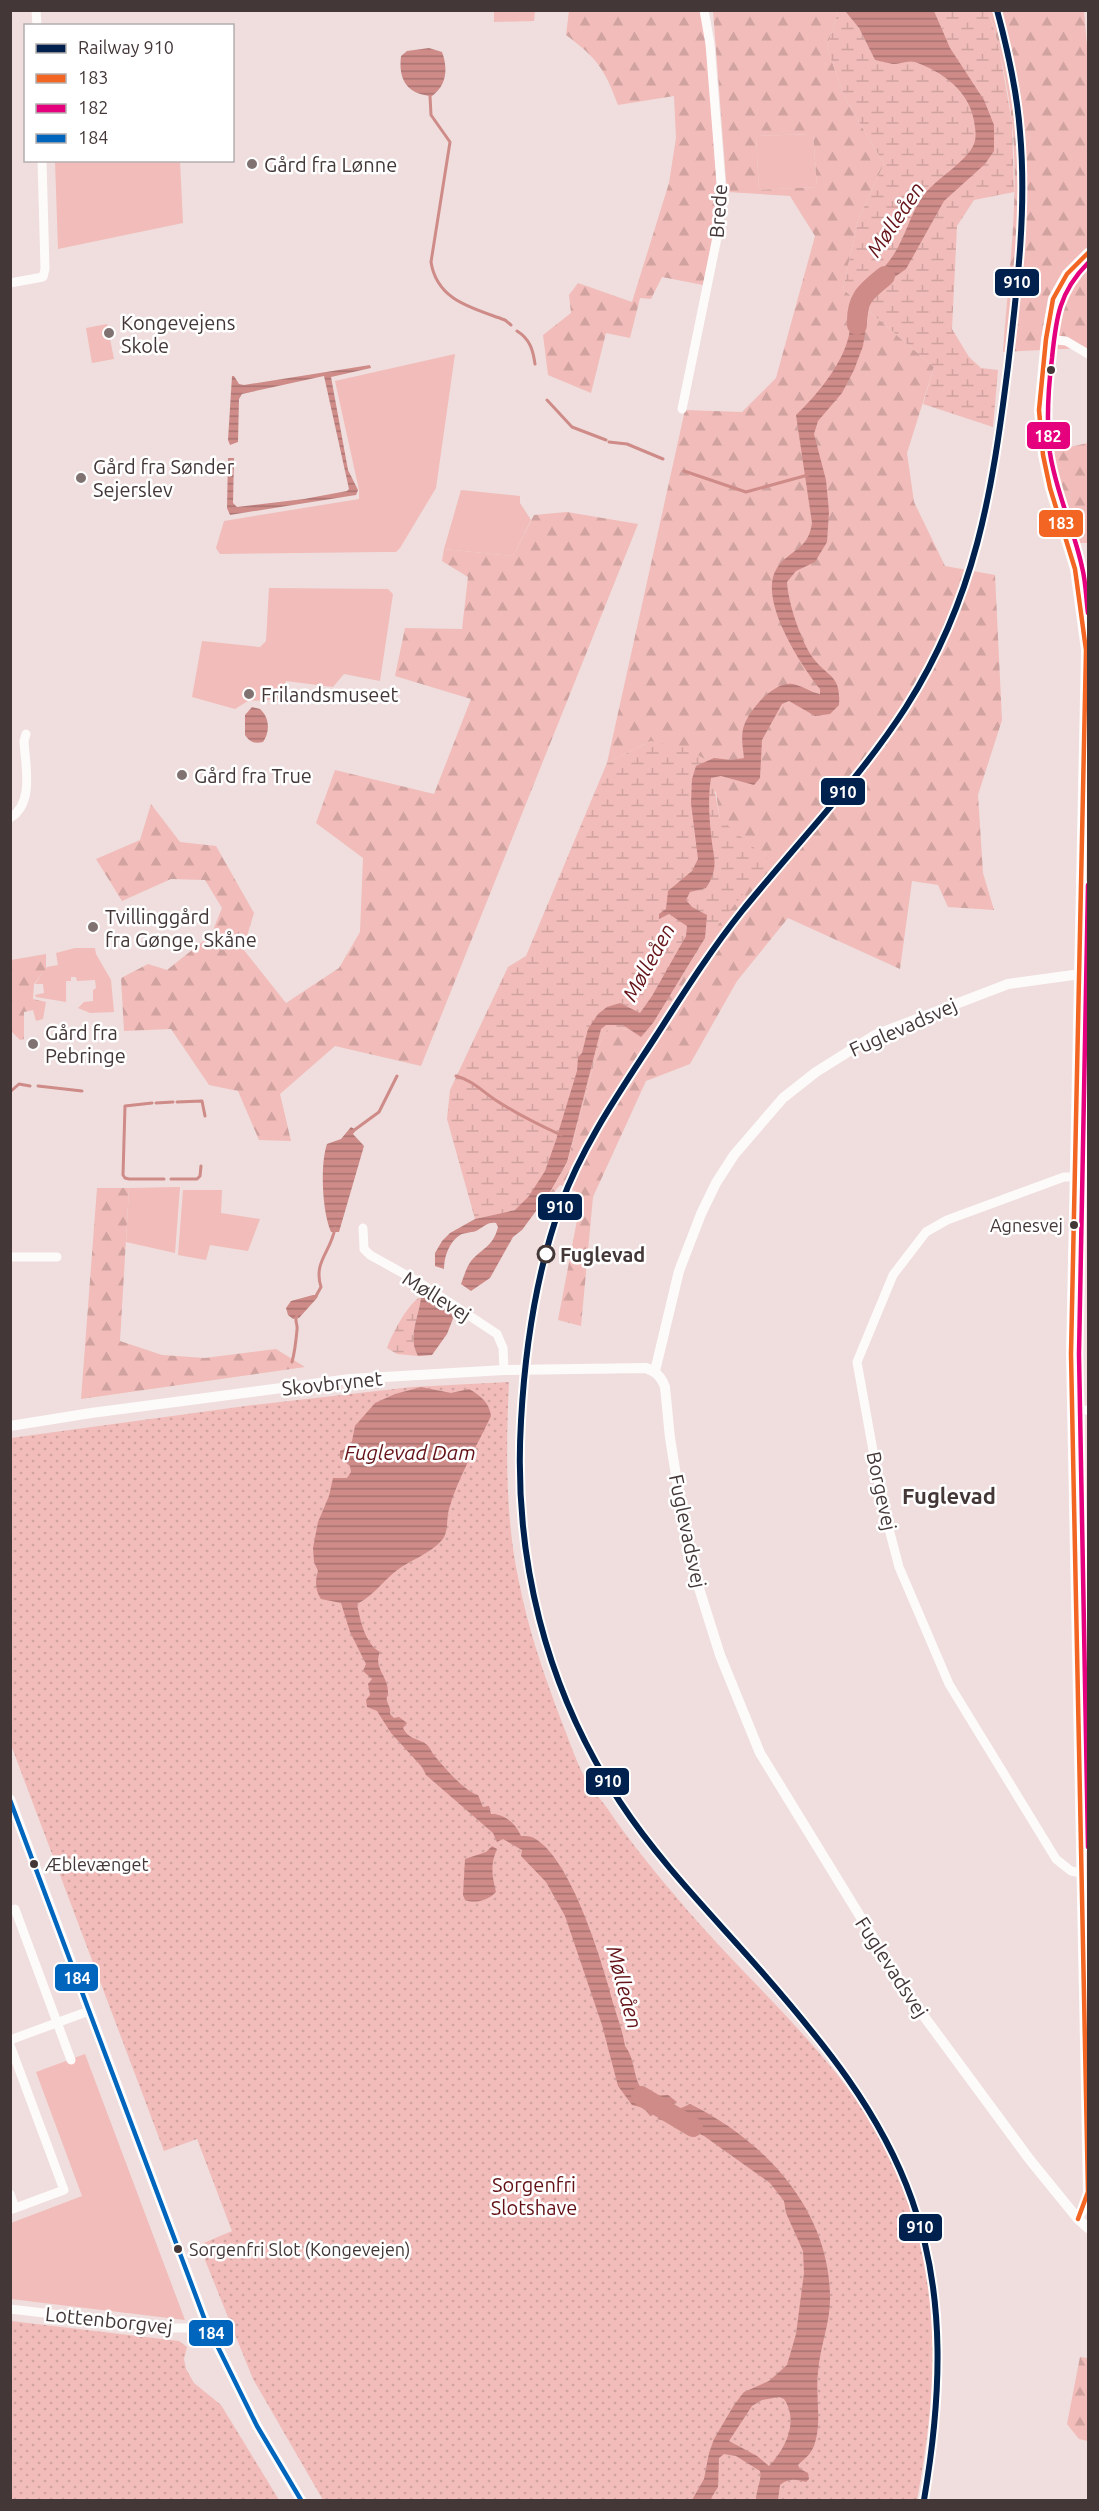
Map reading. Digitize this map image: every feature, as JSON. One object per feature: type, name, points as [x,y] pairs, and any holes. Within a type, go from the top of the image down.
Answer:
[{"type":"street","name":"Brede","points":[[682,409],[718,233],[722,195],[710,44],[704,10]]},
{"type":"street","points":[[10,283],[43,277],[45,269],[42,162]]},
{"type":"street","points":[[1078,2219],[1088,2192],[1083,1699],[1075,1545],[1072,1265],[1085,974],[1087,650],[1075,569],[1050,488],[1043,455],[1039,410],[1046,339],[1053,299],[1067,274],[1089,253]]},
{"type":"street","points":[[1046,339],[1066,342],[1089,354]]},
{"type":"street","points":[[10,818],[23,807],[27,794],[24,741],[26,734]]},
{"type":"street","name":"Fuglevadsvej","points":[[1085,974],[1008,984],[875,1035],[816,1072],[783,1098],[734,1155],[716,1182],[679,1271],[655,1371],[665,1387],[680,1503],[698,1586],[720,1655],[760,1753],[909,1996],[1030,2160],[1078,2219],[1089,2228]]},
{"type":"street","points":[[1075,1162],[1089,1162]]},
{"type":"street","name":"Borgevej","points":[[1075,1177],[1064,1177],[947,1220],[926,1232],[893,1275],[857,1362],[886,1516],[899,1568],[928,1641],[949,1684],[1056,1859],[1071,1871],[1084,1865]]},
{"type":"street","name":"Møllevej","points":[[363,1228],[364,1249],[370,1256],[447,1301],[497,1334],[503,1348],[504,1370]]},
{"type":"street","points":[[10,1257],[57,1257]]},
{"type":"street","name":"Skovbrynet","points":[[10,1426],[305,1384],[379,1377],[504,1370],[646,1368],[655,1371]]},
{"type":"street","points":[[1073,1411],[1089,1410]]},
{"type":"street","points":[[1075,1545],[1089,1545]]},
{"type":"street","points":[[10,1799],[14,1819],[206,2323],[257,2426],[301,2500]]},
{"type":"street","points":[[15,1909],[71,2060]]},
{"type":"street","points":[[10,2040],[89,2011]]},
{"type":"street","points":[[10,2045],[64,2190],[13,2209],[10,2194]]},
{"type":"street","name":"Lottenborgvej","points":[[10,2309],[172,2328],[189,2328],[206,2323]]},
{"type":"green space","points":[[482,11],[535,11],[534,21],[494,22],[494,12]]},
{"type":"green space","points":[[569,11],[701,11],[707,44],[717,191],[713,234],[703,285],[662,277],[651,299],[640,298],[630,338],[606,333],[591,393],[548,375],[543,335],[571,313],[569,295],[578,283],[632,302],[669,183],[676,138],[674,96],[618,105],[599,65],[566,35]]},
{"type":"green space","points":[[713,11],[838,11],[827,48],[845,98],[884,164],[858,220],[843,289],[934,367],[907,453],[914,502],[945,566],[995,575],[1002,720],[978,795],[983,873],[994,910],[948,907],[938,885],[912,881],[900,969],[788,918],[737,981],[690,1064],[646,1081],[593,1197],[581,1326],[558,1320],[582,1194],[560,1185],[540,1211],[567,1163],[602,1035],[613,1028],[645,1032],[701,946],[720,820],[716,792],[651,741],[607,763],[685,410],[742,412],[776,378],[815,236],[790,196],[727,192]],"holes":[[[813,134],[817,187],[759,190],[756,136]]]},
{"type":"green space","points":[[838,11],[845,11],[859,28],[875,60],[897,62],[913,59],[944,36],[934,11],[989,11],[1000,53],[1012,123],[1014,192],[974,200],[957,226],[952,329],[969,357],[981,368],[998,370],[993,427],[923,404],[934,367],[843,289],[858,220],[884,164],[845,98],[827,48]]},
{"type":"green space","points":[[989,11],[1084,11],[1088,58],[1088,351],[1084,348],[1003,352],[1014,209],[1014,151],[1006,80]]},
{"type":"green space","points":[[813,134],[817,187],[759,190],[756,136]]},
{"type":"green space","points":[[55,162],[180,162],[183,223],[58,249]]},
{"type":"green space","points":[[107,324],[114,359],[92,363],[86,328]]},
{"type":"green space","points":[[455,354],[436,488],[396,552],[220,554],[216,548],[224,521],[359,499],[335,381]]},
{"type":"green space","points":[[1088,443],[1088,543],[1075,543],[1051,451]]},
{"type":"green space","points":[[461,490],[520,496],[520,503],[531,520],[513,556],[444,549]]},
{"type":"green space","points":[[567,512],[638,524],[421,1066],[335,1046],[280,1094],[291,1141],[259,1140],[238,1091],[209,1085],[171,1029],[124,1031],[121,978],[148,964],[167,970],[211,935],[222,908],[205,880],[171,879],[122,901],[96,859],[140,840],[151,804],[180,842],[216,846],[254,913],[243,949],[286,1003],[339,968],[360,932],[363,858],[316,823],[335,770],[434,794],[471,699],[395,676],[405,628],[462,629],[468,577],[442,561],[444,549],[513,556],[534,515]]},
{"type":"green space","points":[[269,588],[388,589],[393,594],[380,681],[344,674],[333,687],[286,681],[280,699],[248,701],[235,709],[192,697],[202,641],[260,647],[266,641]]},
{"type":"green space","points":[[651,741],[682,747],[709,761],[720,819],[770,861],[701,946],[645,1032],[613,1028],[602,1035],[567,1163],[540,1211],[515,1210],[475,1219],[447,1119],[450,1090],[508,967],[526,956],[607,763]]},
{"type":"green space","points":[[75,948],[95,948],[111,980],[114,1012],[90,1013],[78,1008],[84,1002],[93,1001],[95,980],[77,981],[76,977],[71,977],[71,981],[66,981],[66,1002],[36,997],[35,995],[44,993],[43,984],[35,984],[47,967],[58,965],[56,953]]},
{"type":"green space","points":[[46,954],[46,969],[34,984],[33,999],[46,1002],[43,1019],[36,1021],[33,1010],[24,1012],[24,1039],[20,1040],[11,1031],[11,960]]},
{"type":"green space","points":[[180,1187],[175,1253],[126,1242],[129,1188]]},
{"type":"green space","points":[[97,1188],[129,1188],[120,1341],[162,1355],[205,1358],[276,1349],[305,1367],[81,1399]]},
{"type":"green space","points":[[183,1190],[222,1190],[221,1213],[260,1219],[248,1251],[210,1245],[206,1260],[178,1255]]},
{"type":"green space","points":[[421,1297],[414,1334],[418,1356],[397,1354],[387,1348],[389,1343],[406,1312]]},
{"type":"green space","name":"Sorgenfri Slotshave","points":[[509,1382],[508,1483],[514,1558],[537,1652],[582,1772],[646,1861],[688,1911],[803,2035],[846,2087],[866,2114],[892,2159],[911,2205],[923,2253],[930,2301],[933,2351],[931,2400],[917,2500],[323,2500],[253,2379],[199,2245],[232,2231],[197,2139],[164,2151],[11,1745],[11,1438],[253,1405],[412,1387]]},
{"type":"green space","points":[[85,2054],[185,2320],[11,2299],[11,2223],[82,2196],[36,2072]]},
{"type":"green space","points":[[11,2321],[179,2341],[187,2347],[184,2359],[186,2369],[194,2383],[221,2405],[279,2500],[11,2500]]},
{"type":"green space","points":[[1080,2357],[1088,2358],[1088,2441],[1079,2439],[1067,2424]]},
{"type":"water","points":[[845,11],[934,11],[950,48],[984,100],[994,125],[994,151],[985,164],[944,201],[906,269],[879,288],[872,299],[860,290],[865,282],[883,268],[892,257],[923,196],[964,158],[974,144],[976,135],[967,101],[953,84],[935,71],[915,62],[893,64],[875,60],[859,28]]},
{"type":"water","points":[[429,48],[442,52],[445,64],[445,76],[441,87],[432,96],[424,95],[406,85],[400,65],[401,56],[407,51]]},
{"type":"water","points":[[855,295],[869,306],[863,346],[842,393],[818,421],[814,434],[826,480],[829,512],[827,542],[815,562],[796,571],[787,582],[793,611],[808,651],[836,682],[839,705],[830,714],[815,716],[789,701],[782,704],[762,740],[760,778],[754,785],[721,776],[711,778],[709,813],[714,856],[713,874],[706,888],[690,892],[686,900],[692,907],[707,915],[705,938],[653,1023],[641,1037],[623,1025],[606,1025],[601,1029],[567,1162],[550,1192],[522,1230],[513,1237],[490,1278],[471,1291],[461,1284],[464,1275],[471,1261],[493,1239],[498,1227],[496,1223],[456,1238],[448,1250],[444,1269],[435,1266],[435,1253],[442,1241],[450,1233],[475,1219],[515,1210],[529,1196],[545,1171],[556,1140],[577,1071],[578,1057],[582,1053],[588,1029],[598,1014],[607,1007],[620,1003],[640,1013],[686,936],[687,926],[669,914],[659,919],[659,914],[666,909],[668,891],[692,871],[698,859],[691,803],[692,779],[696,766],[714,758],[731,760],[744,758],[742,736],[746,722],[762,699],[778,687],[793,684],[820,694],[820,689],[802,664],[783,630],[772,596],[772,581],[782,562],[803,545],[812,523],[796,415],[812,399],[840,360],[848,339],[850,308]]},
{"type":"water","points":[[370,365],[371,368],[331,377],[348,470],[358,490],[356,495],[230,515],[227,508],[228,458],[234,458],[233,503],[237,507],[304,499],[349,489],[324,376],[242,394],[239,399],[238,442],[230,445],[228,440],[232,376],[239,384],[244,385]]},
{"type":"water","points":[[252,707],[260,709],[267,721],[268,730],[263,742],[252,742],[245,735],[245,715]]},
{"type":"water","points":[[351,1127],[356,1130],[353,1134],[364,1146],[339,1232],[331,1232],[324,1201],[323,1163],[327,1144],[341,1139]]},
{"type":"water","points":[[425,1292],[454,1316],[447,1334],[432,1355],[418,1356],[414,1334],[421,1297]]},
{"type":"water","points":[[318,1295],[299,1318],[293,1319],[288,1315],[286,1308],[291,1301]]},
{"type":"water","name":"Fuglevad Dam","points":[[421,1387],[451,1393],[469,1389],[484,1400],[491,1416],[457,1485],[449,1509],[446,1533],[442,1540],[432,1549],[396,1571],[357,1604],[367,1637],[380,1652],[378,1663],[386,1681],[390,1714],[407,1723],[403,1728],[407,1734],[427,1745],[454,1778],[478,1795],[483,1807],[489,1806],[491,1814],[509,1820],[521,1836],[534,1838],[548,1850],[561,1867],[594,1940],[637,2080],[646,2092],[668,2095],[677,2102],[650,2116],[644,2108],[632,2105],[618,2086],[602,2025],[565,1916],[546,1882],[521,1856],[522,1850],[503,1839],[497,1842],[493,1833],[426,1775],[422,1767],[391,1733],[377,1711],[367,1707],[366,1700],[370,1695],[368,1684],[372,1679],[363,1671],[366,1664],[350,1632],[341,1603],[321,1599],[318,1592],[316,1582],[318,1571],[314,1562],[313,1548],[318,1522],[329,1496],[333,1478],[347,1478],[351,1472],[350,1466],[340,1458],[340,1451],[351,1446],[355,1426],[375,1403],[395,1394]]},
{"type":"water","points":[[492,1846],[497,1849],[492,1870],[496,1892],[482,1900],[473,1902],[465,1900],[463,1895],[465,1859],[486,1852]]},
{"type":"water","points":[[690,2104],[743,2137],[767,2158],[787,2181],[805,2207],[818,2234],[827,2264],[830,2296],[829,2315],[817,2381],[818,2430],[812,2451],[798,2465],[800,2469],[808,2473],[809,2479],[806,2482],[786,2481],[780,2485],[778,2500],[756,2500],[760,2471],[736,2456],[724,2454],[719,2458],[718,2487],[710,2500],[692,2500],[704,2479],[714,2439],[734,2405],[744,2392],[769,2381],[787,2365],[796,2334],[804,2273],[803,2251],[786,2213],[784,2201],[770,2183],[704,2136],[678,2124],[657,2119]],"holes":[[[779,2397],[784,2399],[790,2416],[788,2434],[781,2451],[769,2466],[757,2456],[729,2441],[752,2406],[762,2400]]]},
{"type":"waterway","points":[[430,96],[431,115],[450,142],[431,262],[435,275],[441,286],[458,301],[505,320],[511,325]]},
{"type":"waterway","name":"Mølleåen","points":[[857,325],[860,302],[885,276]]},
{"type":"waterway","points":[[517,331],[530,345],[535,364]]},
{"type":"waterway","points":[[547,400],[572,427],[606,440]]},
{"type":"waterway","points":[[609,442],[627,444],[663,459]]},
{"type":"waterway","points":[[684,471],[746,492],[808,475]]},
{"type":"waterway","points":[[353,1131],[379,1112],[397,1076]]},
{"type":"waterway","points":[[456,1076],[472,1083],[520,1115],[561,1135]]},
{"type":"waterway","points":[[10,1092],[19,1084],[30,1086]]},
{"type":"waterway","points":[[38,1086],[82,1091]]},
{"type":"waterway","points":[[177,1102],[202,1101],[205,1116]]},
{"type":"waterway","points":[[156,1103],[173,1102]]},
{"type":"waterway","points":[[152,1103],[125,1106],[123,1175],[129,1179],[164,1179]]},
{"type":"waterway","points":[[171,1179],[197,1179],[200,1176],[201,1166]]},
{"type":"waterway","points":[[316,1296],[321,1287],[319,1271],[335,1228]]},
{"type":"waterway","points":[[292,1362],[297,1315]]},
{"type":"waterway","name":"Mølleåen","points":[[641,2096],[693,2127]]},
{"type":"rail line","name":"910","points":[[924,2500],[934,2425],[938,2349],[931,2274],[912,2200],[884,2137],[848,2079],[784,1997],[652,1846],[620,1802],[594,1758],[572,1713],[539,1619],[529,1571],[523,1521],[520,1471],[521,1421],[525,1366],[538,1284],[561,1204],[591,1139],[629,1077],[719,942],[888,734],[930,666],[965,584],[987,501],[995,457],[1015,308],[1022,220],[1019,117],[1012,71],[997,10]]},
{"type":"transit line","name":"183","points":[[1078,2219],[1088,2192],[1071,1354],[1086,650],[1075,569],[1050,488],[1043,455],[1039,410],[1046,339],[1053,299],[1067,274],[1088,253]]},
{"type":"transit line","name":"182","points":[[1088,263],[1071,284],[1061,306],[1049,382],[1048,417],[1053,468],[1079,553],[1088,613]]},
{"type":"transit line","name":"182","points":[[1088,885],[1079,1354],[1088,1847]]},
{"type":"transit line","name":"184","points":[[10,1800],[206,2323],[257,2426],[301,2500]]},
{"type":"place","name":"Gård fra Lønne","points":[[252,164]]},
{"type":"place","name":"Kongevejens Skole","points":[[109,333]]},
{"type":"place","name":"Gård fra Sønder Sejerslev","points":[[81,478]]},
{"type":"place","name":"Frilandsmuseet","points":[[249,694]]},
{"type":"place","name":"Gård fra True","points":[[182,775]]},
{"type":"place","name":"Tvillinggård fra Gønge, Skåne","points":[[93,927]]},
{"type":"place","name":"Gård fra Pebringe","points":[[33,1044]]},
{"type":"place","name":"Agnesvej","points":[[1074,1225]]},
{"type":"place","name":"Fuglevad","points":[[546,1254]]},
{"type":"place","name":"Æblevænget","points":[[34,1864]]},
{"type":"place","name":"Sorgenfri Slot (Kongevejen)","points":[[178,2249]]},
{"type":"district","name":"Fuglevad","points":[[949,1495]]}]
